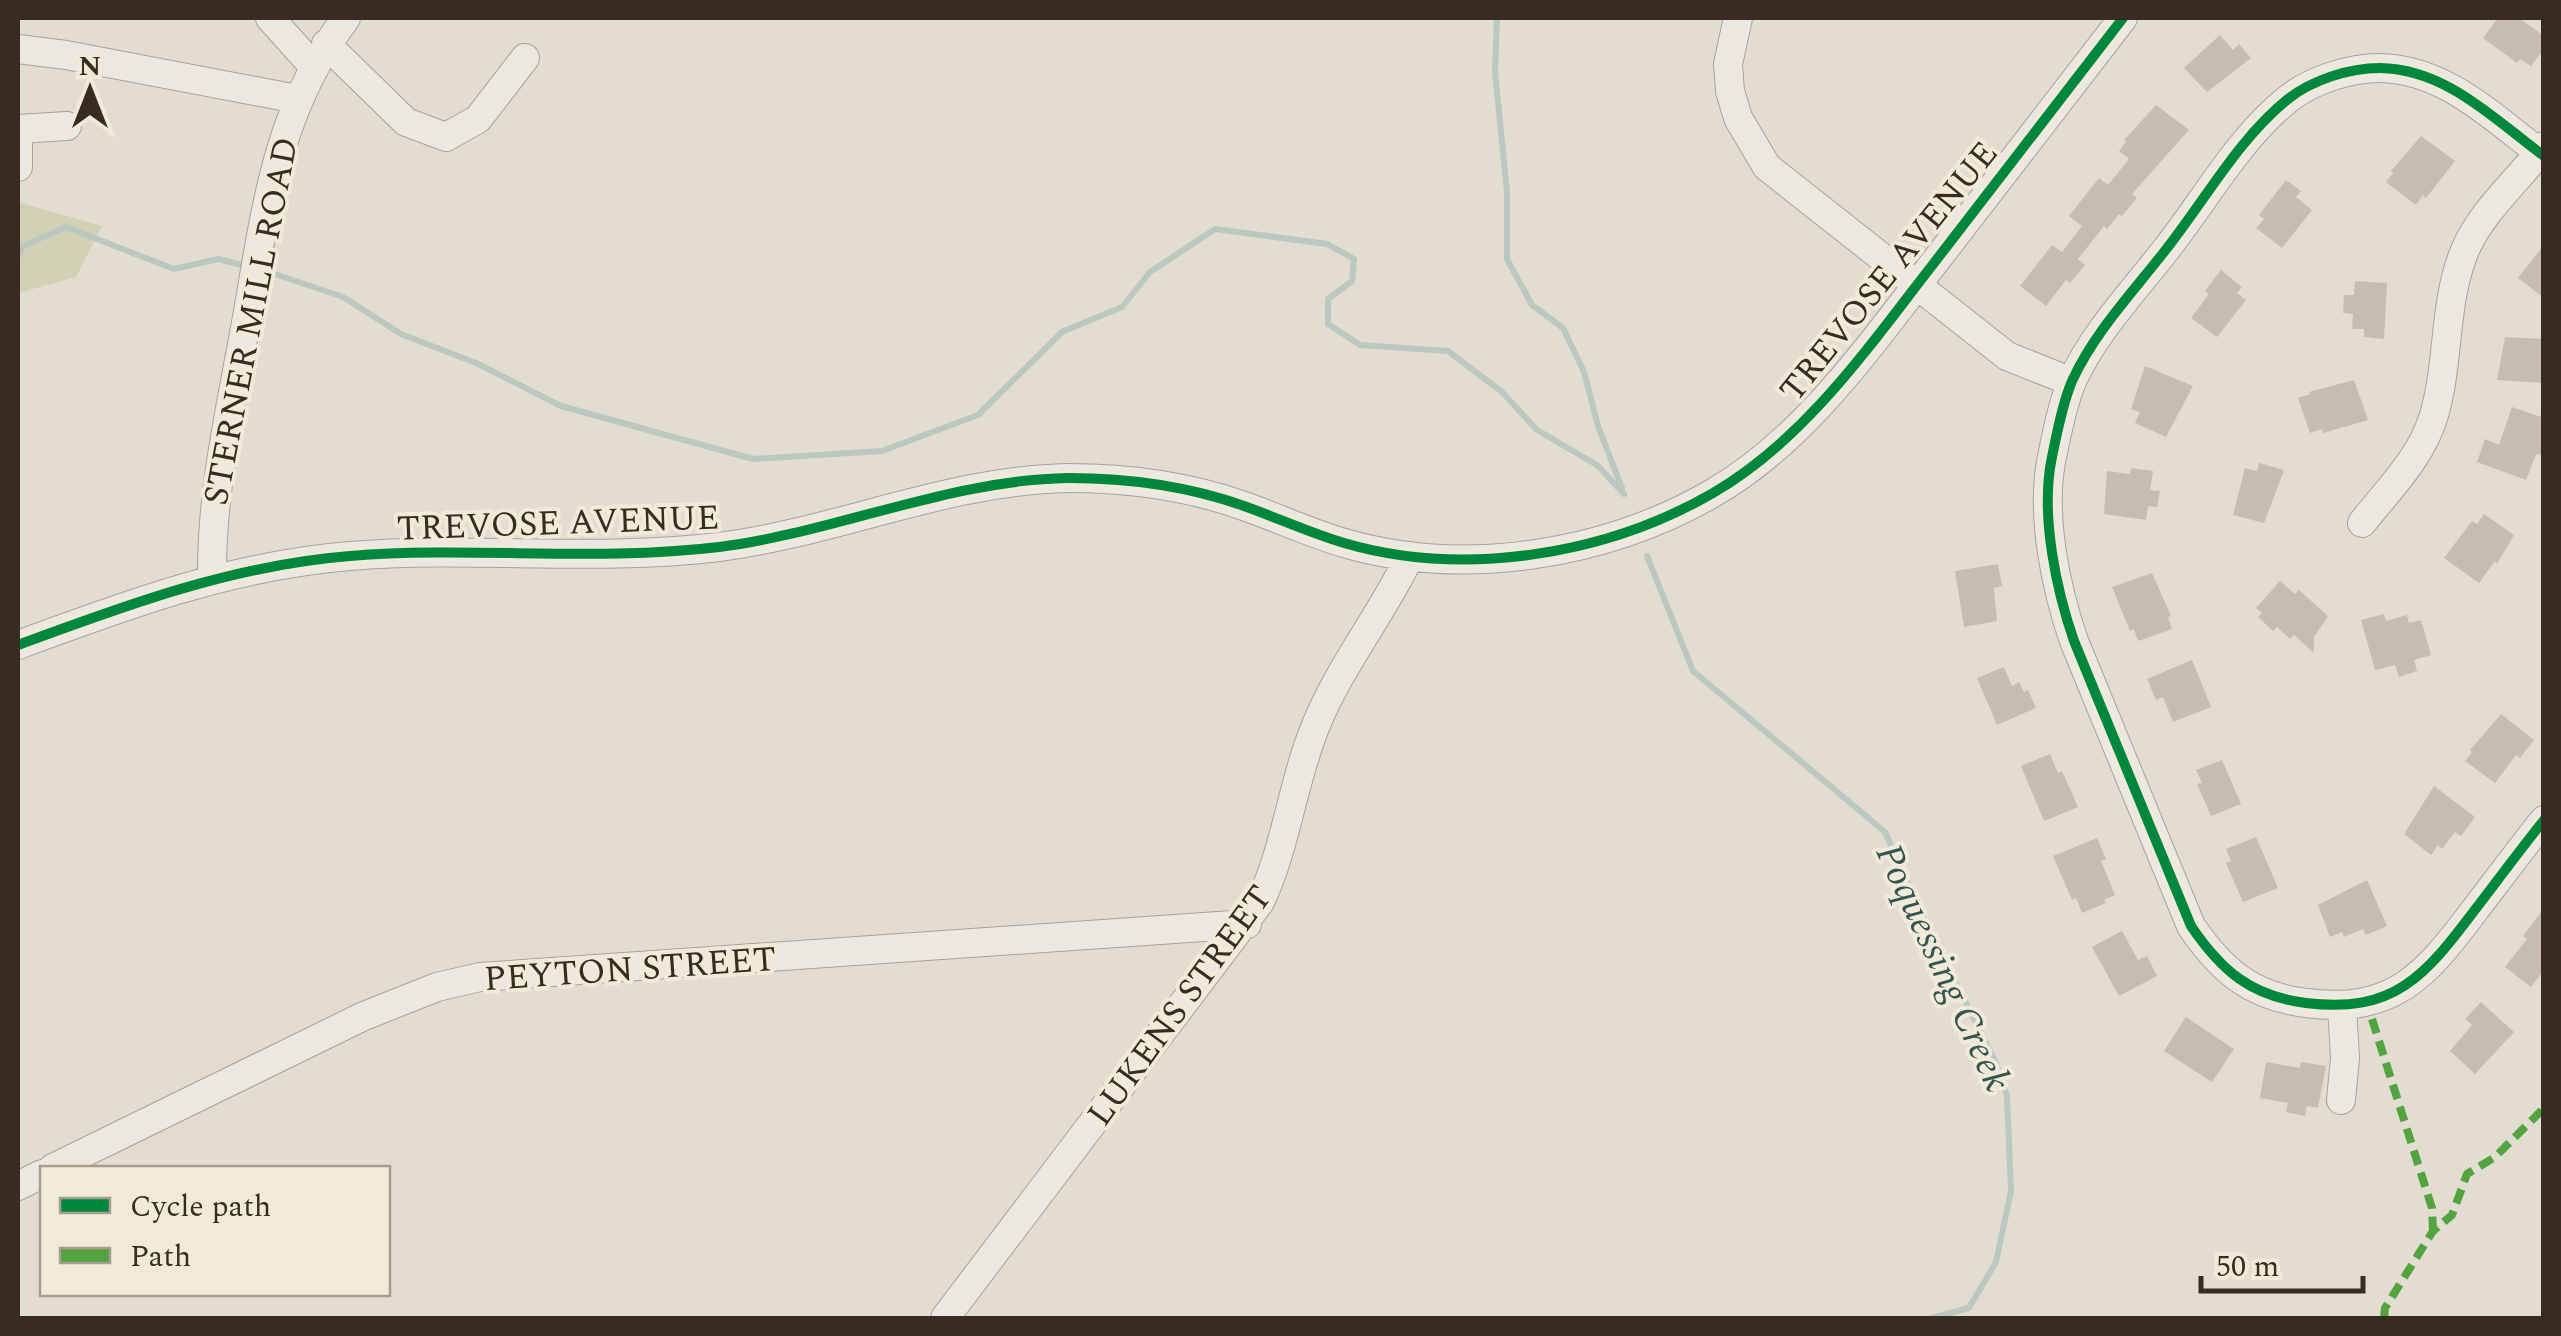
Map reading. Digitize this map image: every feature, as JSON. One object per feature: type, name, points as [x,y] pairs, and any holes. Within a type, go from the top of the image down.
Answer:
[{"type":"street","points":[[270,18],[406,122],[446,136],[478,119],[525,58]]},
{"type":"street","name":"STERNER MILL ROAD","points":[[212,580],[214,498],[276,161],[297,99],[320,55],[346,18]]},
{"type":"street","points":[[1738,18],[1730,52],[1730,91],[1738,118],[1755,150],[1788,186],[2008,356],[2072,382]]},
{"type":"street","name":"TREVOSE AVENUE","points":[[18,645],[151,596],[280,565],[411,552],[620,554],[720,547],[777,538],[966,490],[1063,478],[1134,481],[1188,490],[1240,504],[1348,545],[1410,556],[1462,559],[1548,552],[1611,538],[1657,521],[1726,485],[1783,440],[1853,365],[2123,18]]},
{"type":"street","points":[[20,58],[297,99]]},
{"type":"street","points":[[2362,522],[2412,460],[2434,417],[2451,287],[2467,246],[2492,206],[2542,151],[2442,83],[2408,70],[2376,68],[2333,75],[2290,97],[2256,130],[2113,314],[2072,382],[2050,465],[2050,537],[2058,596],[2190,926],[2212,958],[2250,988],[2289,1001],[2342,1006],[2363,1004],[2401,989],[2431,967],[2544,820]]},
{"type":"street","points":[[18,129],[67,126]]},
{"type":"street","points":[[18,142],[18,166]]},
{"type":"street","name":"LUKENS STREET","points":[[946,1318],[1247,924],[1275,871],[1297,778],[1316,724],[1410,556]]},
{"type":"street","name":"PEYTON STREET","points":[[58,1166],[364,1016],[438,987],[480,977],[1247,924]]},
{"type":"street","points":[[2341,1100],[2345,1058],[2342,1006]]},
{"type":"green space","points":[[18,202],[102,226],[76,277],[18,293]]},
{"type":"building","points":[[2498,18],[2519,18],[2544,36],[2544,49],[2531,66],[2520,59],[2517,63],[2483,38]]},
{"type":"building","points":[[2220,35],[2233,50],[2239,44],[2251,58],[2207,92],[2184,68]]},
{"type":"building","points":[[2156,105],[2189,130],[2132,194],[2137,198],[2122,216],[2119,214],[2107,229],[2104,226],[2078,259],[2085,265],[2070,283],[2066,280],[2046,306],[2020,286],[2052,245],[2062,252],[2082,226],[2069,216],[2099,178],[2108,185],[2129,159],[2119,151],[2124,140]]},
{"type":"building","points":[[2421,136],[2455,161],[2416,205],[2386,182]]},
{"type":"building","points":[[2286,180],[2301,191],[2296,197],[2312,210],[2282,248],[2256,228],[2264,219],[2259,215]]},
{"type":"building","points":[[2544,245],[2544,298],[2518,278]]},
{"type":"building","points":[[2221,270],[2242,287],[2237,293],[2246,300],[2217,337],[2191,318]]},
{"type":"building","points":[[2355,281],[2387,283],[2384,339],[2364,337],[2364,329],[2352,329],[2353,314],[2343,313],[2344,295],[2354,295]]},
{"type":"building","points":[[2505,337],[2544,339],[2544,383],[2497,380]]},
{"type":"building","points":[[2145,366],[2193,386],[2166,437],[2135,423],[2140,412],[2131,409]]},
{"type":"building","points":[[2354,380],[2368,420],[2310,433],[2298,398]]},
{"type":"building","points":[[2512,407],[2544,418],[2544,445],[2526,480],[2477,462],[2485,439],[2499,445]]},
{"type":"building","points":[[2259,463],[2284,470],[2264,523],[2233,515],[2245,468],[2257,471]]},
{"type":"building","points":[[2131,468],[2153,471],[2150,490],[2160,491],[2157,507],[2148,506],[2146,520],[2104,514],[2107,471],[2130,474]]},
{"type":"building","points":[[2484,514],[2514,535],[2497,564],[2495,561],[2479,583],[2444,558],[2472,521],[2477,524]]},
{"type":"building","points":[[1998,564],[2002,586],[1994,588],[1997,621],[1964,627],[1955,571]]},
{"type":"building","points":[[2152,573],[2171,616],[2168,617],[2172,629],[2138,641],[2112,587]]},
{"type":"building","points":[[2280,581],[2295,594],[2299,590],[2328,616],[2314,637],[2314,653],[2294,635],[2290,639],[2277,627],[2273,631],[2258,617],[2262,613],[2256,608]]},
{"type":"building","points":[[2384,614],[2386,621],[2407,615],[2409,623],[2421,620],[2431,655],[2414,660],[2417,671],[2399,677],[2395,665],[2375,670],[2361,620]]},
{"type":"building","points":[[2192,660],[2211,707],[2173,722],[2163,697],[2156,700],[2147,679]]},
{"type":"building","points":[[2004,667],[2012,686],[2019,682],[2024,692],[2028,690],[2036,708],[1997,725],[1977,678]]},
{"type":"building","points":[[2501,714],[2534,740],[2520,758],[2516,755],[2495,783],[2465,761]]},
{"type":"building","points":[[2050,754],[2078,807],[2044,821],[2021,766]]},
{"type":"building","points":[[2222,760],[2241,804],[2211,816],[2197,784],[2202,783],[2196,770]]},
{"type":"building","points":[[2434,786],[2475,817],[2461,836],[2455,832],[2442,849],[2438,845],[2431,855],[2404,834]]},
{"type":"building","points":[[2256,837],[2278,888],[2243,902],[2226,863],[2231,861],[2226,849]]},
{"type":"building","points":[[2097,838],[2106,859],[2101,861],[2115,895],[2082,913],[2076,898],[2072,900],[2053,856]]},
{"type":"building","points":[[2367,880],[2387,926],[2366,935],[2363,929],[2344,937],[2342,932],[2330,937],[2318,905]]},
{"type":"building","points":[[2544,908],[2544,970],[2531,987],[2505,967]]},
{"type":"building","points":[[2122,931],[2138,960],[2147,956],[2157,976],[2119,996],[2092,947]]},
{"type":"building","points":[[2481,1002],[2514,1032],[2475,1074],[2450,1051],[2472,1025],[2465,1019]]},
{"type":"building","points":[[2186,1017],[2234,1049],[2212,1082],[2164,1051]]},
{"type":"building","points":[[2266,1062],[2300,1068],[2301,1062],[2326,1066],[2318,1108],[2307,1106],[2305,1116],[2286,1112],[2288,1103],[2260,1098]]},
{"type":"waterway","name":"Poquessing Creek","points":[[1497,18],[1495,71],[1507,192],[1507,259],[1532,305],[1563,328],[1584,372],[1598,426],[1622,488]]},
{"type":"waterway","points":[[18,257],[23,246],[66,227],[174,269],[218,259],[246,266]]},
{"type":"waterway","points":[[263,270],[343,297],[401,334],[476,363],[561,406],[753,459],[882,451],[978,415],[1062,332],[1122,307],[1150,272],[1215,229],[1327,244],[1354,259],[1352,281],[1328,299],[1328,324],[1360,345],[1448,351],[1502,392],[1537,430],[1597,465],[1624,494]]},
{"type":"waterway","name":"Poquessing Creek","points":[[1647,556],[1693,671],[1885,832],[1996,1063],[2007,1096],[2011,1191],[1996,1262],[1969,1308],[1932,1318]]},
{"type":"marked path","points":[[2372,1019],[2432,1208],[2433,1231]]},
{"type":"marked path","points":[[2384,1318],[2385,1308],[2433,1231],[2452,1215],[2467,1174],[2495,1157],[2544,1108]]},
{"type":"cycle path","points":[[18,645],[181,589],[264,568],[396,553],[627,553],[719,547],[1023,481],[1090,478],[1180,488],[1244,506],[1344,543],[1437,559],[1533,554],[1627,532],[1713,493],[1746,471],[1806,419],[1885,326],[2123,18]]},
{"type":"cycle path","points":[[2544,156],[2468,98],[2426,77],[2404,71],[2356,70],[2331,76],[2298,92],[2270,115],[2237,152],[2091,346],[2072,381],[2062,411],[2048,483],[2056,576],[2074,641],[2191,926],[2214,956],[2239,978],[2286,999],[2336,1005],[2385,996],[2405,986],[2423,972],[2456,934],[2544,820]]}]
